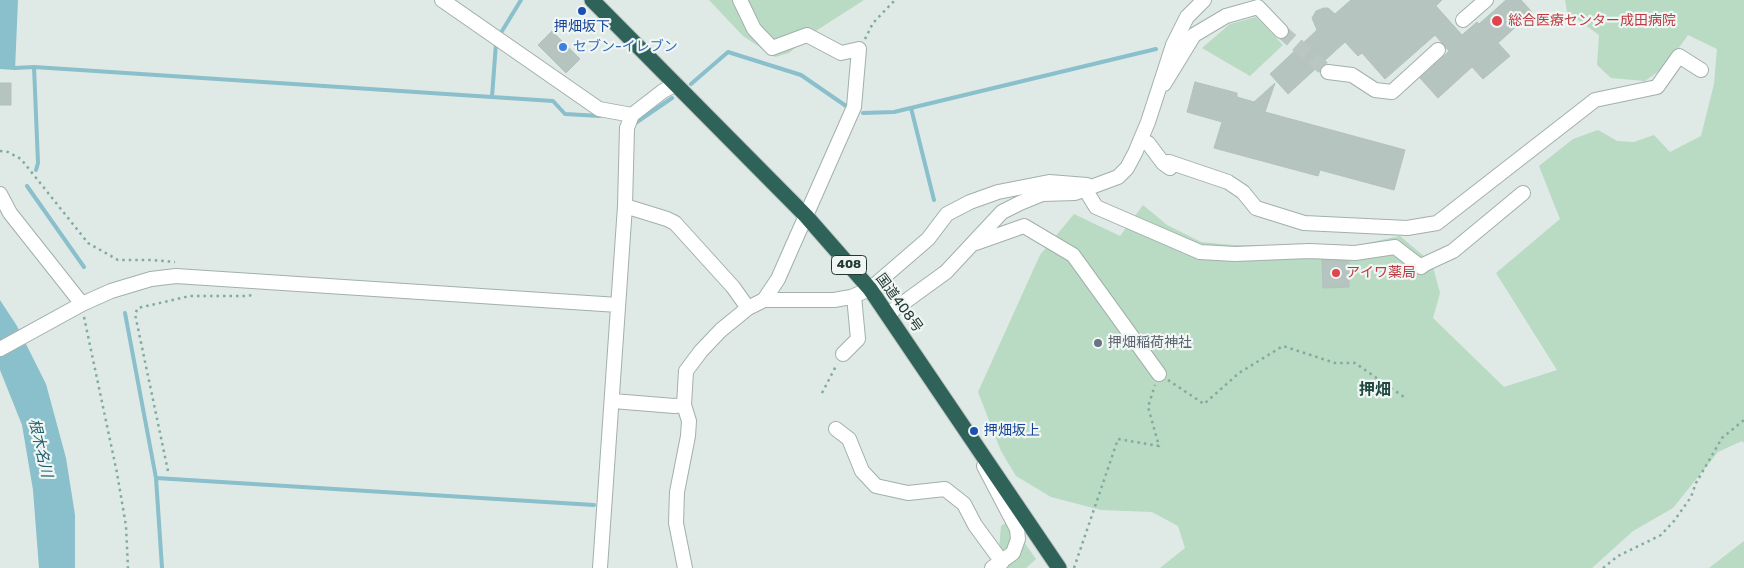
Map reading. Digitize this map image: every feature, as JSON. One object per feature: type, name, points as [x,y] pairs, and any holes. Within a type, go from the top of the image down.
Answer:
[{"type":"highway","name":"国道408号","points":[[592,0],[806,216],[870,289],[1059,568]]},
{"type":"street","points":[[442,0],[599,109],[632,115]]},
{"type":"street","points":[[740,0],[754,29],[772,48],[807,35],[841,53],[859,49],[854,107],[778,280],[764,300]]},
{"type":"street","points":[[888,314],[932,284],[946,272],[1002,212],[1042,194],[1075,193],[1118,177],[1127,168],[1148,122],[1173,45],[1187,17],[1204,0]]},
{"type":"street","points":[[1463,20],[1486,0]]},
{"type":"street","points":[[1157,92],[1167,82],[1194,35],[1226,16],[1258,7],[1281,32]]},
{"type":"street","points":[[1328,72],[1352,76],[1375,90],[1392,92],[1438,50]]},
{"type":"street","points":[[1140,141],[1148,144],[1162,164],[1169,162],[1228,182],[1243,192],[1256,208],[1304,223],[1407,228],[1437,223],[1595,100],[1656,87],[1678,56],[1701,70]]},
{"type":"street","points":[[600,568],[625,206],[627,128],[632,115],[663,91],[676,84]]},
{"type":"street","points":[[685,568],[676,523],[677,492],[688,436],[689,421],[684,404],[686,371],[720,330],[748,308],[764,300],[834,300],[854,296],[870,289],[928,239],[947,214],[970,202],[998,192],[1049,182],[1090,187]]},
{"type":"street","points":[[1090,187],[1096,207],[1200,252],[1235,254],[1309,251],[1355,253],[1395,247],[1421,267],[1453,252],[1523,193]]},
{"type":"street","points":[[0,194],[10,213],[82,304]]},
{"type":"street","points":[[625,206],[675,223],[733,288],[748,308]]},
{"type":"street","points":[[973,244],[1024,226],[1073,255],[1159,374]]},
{"type":"street","points":[[0,349],[82,304],[111,291],[151,279],[176,276],[618,305]]},
{"type":"street","points":[[843,354],[858,339],[854,296]]},
{"type":"street","points":[[613,401],[674,406],[684,404]]},
{"type":"street","points":[[836,429],[849,439],[862,471],[876,486],[908,493],[945,489],[964,504],[997,565],[1013,553],[1018,539],[1017,529],[963,428]]},
{"type":"path","points":[[859,49],[873,23],[895,0]]},
{"type":"path","points":[[0,151],[8,152],[21,159],[88,243],[118,260],[179,262]]},
{"type":"path","points":[[168,472],[135,314],[138,308],[190,296],[248,296],[254,294],[257,281]]},
{"type":"path","points":[[82,304],[117,474],[126,526],[128,568]]},
{"type":"path","points":[[1074,568],[1118,438],[1159,446],[1148,407],[1159,374],[1204,404],[1239,373],[1283,346],[1335,363],[1356,364],[1407,398]]},
{"type":"path","points":[[822,393],[843,354]]},
{"type":"path","points":[[1603,568],[1618,556],[1661,535],[1674,521],[1691,497],[1696,483],[1722,438],[1744,420]]},
{"type":"green space","points":[[709,0],[864,0],[811,34],[789,53],[775,57],[743,36]]},
{"type":"green space","points":[[1565,0],[1744,0],[1744,443],[1742,441],[1718,452],[1673,508],[1633,531],[1592,568],[1160,568],[1185,548],[1178,526],[1152,512],[1101,510],[1051,497],[1016,476],[1001,451],[978,392],[1040,255],[1074,214],[1120,236],[1143,205],[1167,225],[1201,242],[1233,245],[1358,245],[1400,236],[1432,263],[1440,293],[1433,318],[1504,387],[1557,370],[1496,273],[1560,219],[1539,166],[1573,139],[1598,130],[1617,141],[1634,142],[1654,135],[1670,152],[1701,136],[1714,84],[1717,49],[1688,35],[1666,66],[1645,81],[1611,78],[1597,65],[1599,35],[1567,12]]},
{"type":"green space","points":[[1256,17],[1283,45],[1250,76],[1202,48],[1230,24]]},
{"type":"green space","points":[[1009,521],[1036,559],[1026,568],[994,568],[998,562],[1001,526]]},
{"type":"green space","points":[[1744,541],[1744,568],[1709,568]]},
{"type":"water","points":[[0,0],[18,0],[15,70],[0,69]]},
{"type":"water","name":"根木名川","points":[[0,300],[17,326],[46,384],[66,458],[75,515],[75,568],[39,568],[33,490],[22,425],[0,370]]},
{"type":"building","points":[[1351,0],[1442,0],[1436,6],[1462,35],[1477,22],[1479,24],[1506,0],[1521,0],[1532,12],[1498,43],[1510,56],[1483,79],[1472,67],[1438,98],[1420,78],[1449,51],[1435,35],[1385,79],[1362,53],[1358,56],[1345,42],[1288,94],[1270,74],[1317,30],[1312,18],[1316,11],[1328,8],[1335,14]]},
{"type":"building","points":[[552,31],[580,59],[566,73],[538,45]]},
{"type":"building","points":[[1195,82],[1237,93],[1237,97],[1254,102],[1275,83],[1265,112],[1405,150],[1394,190],[1320,170],[1318,176],[1214,148],[1222,122],[1187,112]]},
{"type":"building","points":[[0,83],[11,83],[11,105],[0,105]]},
{"type":"building","name":"アイワ薬局","points":[[1322,260],[1349,261],[1349,287],[1323,288]]},
{"type":"waterway","points":[[499,36],[521,0]]},
{"type":"waterway","points":[[492,97],[496,43]]},
{"type":"waterway","points":[[863,113],[894,112],[1156,49]]},
{"type":"waterway","points":[[691,84],[728,52],[801,75],[846,106]]},
{"type":"waterway","points":[[34,67],[38,163],[36,170]]},
{"type":"waterway","points":[[15,68],[34,67],[553,101],[565,114],[600,116]]},
{"type":"waterway","points":[[634,124],[672,98]]},
{"type":"waterway","points":[[911,108],[934,200]]},
{"type":"waterway","points":[[27,186],[84,267]]},
{"type":"waterway","points":[[125,313],[156,478],[162,568]]},
{"type":"waterway","points":[[156,478],[594,505]]},
{"type":"tunnel","points":[[1281,31],[1328,72]]},
{"type":"place","name":"押畑坂下","points":[[582,11]]},
{"type":"place","name":"総合医療センター成田病院","points":[[1497,21]]},
{"type":"place","name":"セブン-イレブン","points":[[563,47]]},
{"type":"place","name":"アイワ薬局","points":[[1336,273]]},
{"type":"place","name":"押畑稲荷神社","points":[[1098,343]]},
{"type":"place","name":"押畑坂上","points":[[974,431]]},
{"type":"district","name":"押畑","points":[[1375,390]]}]
